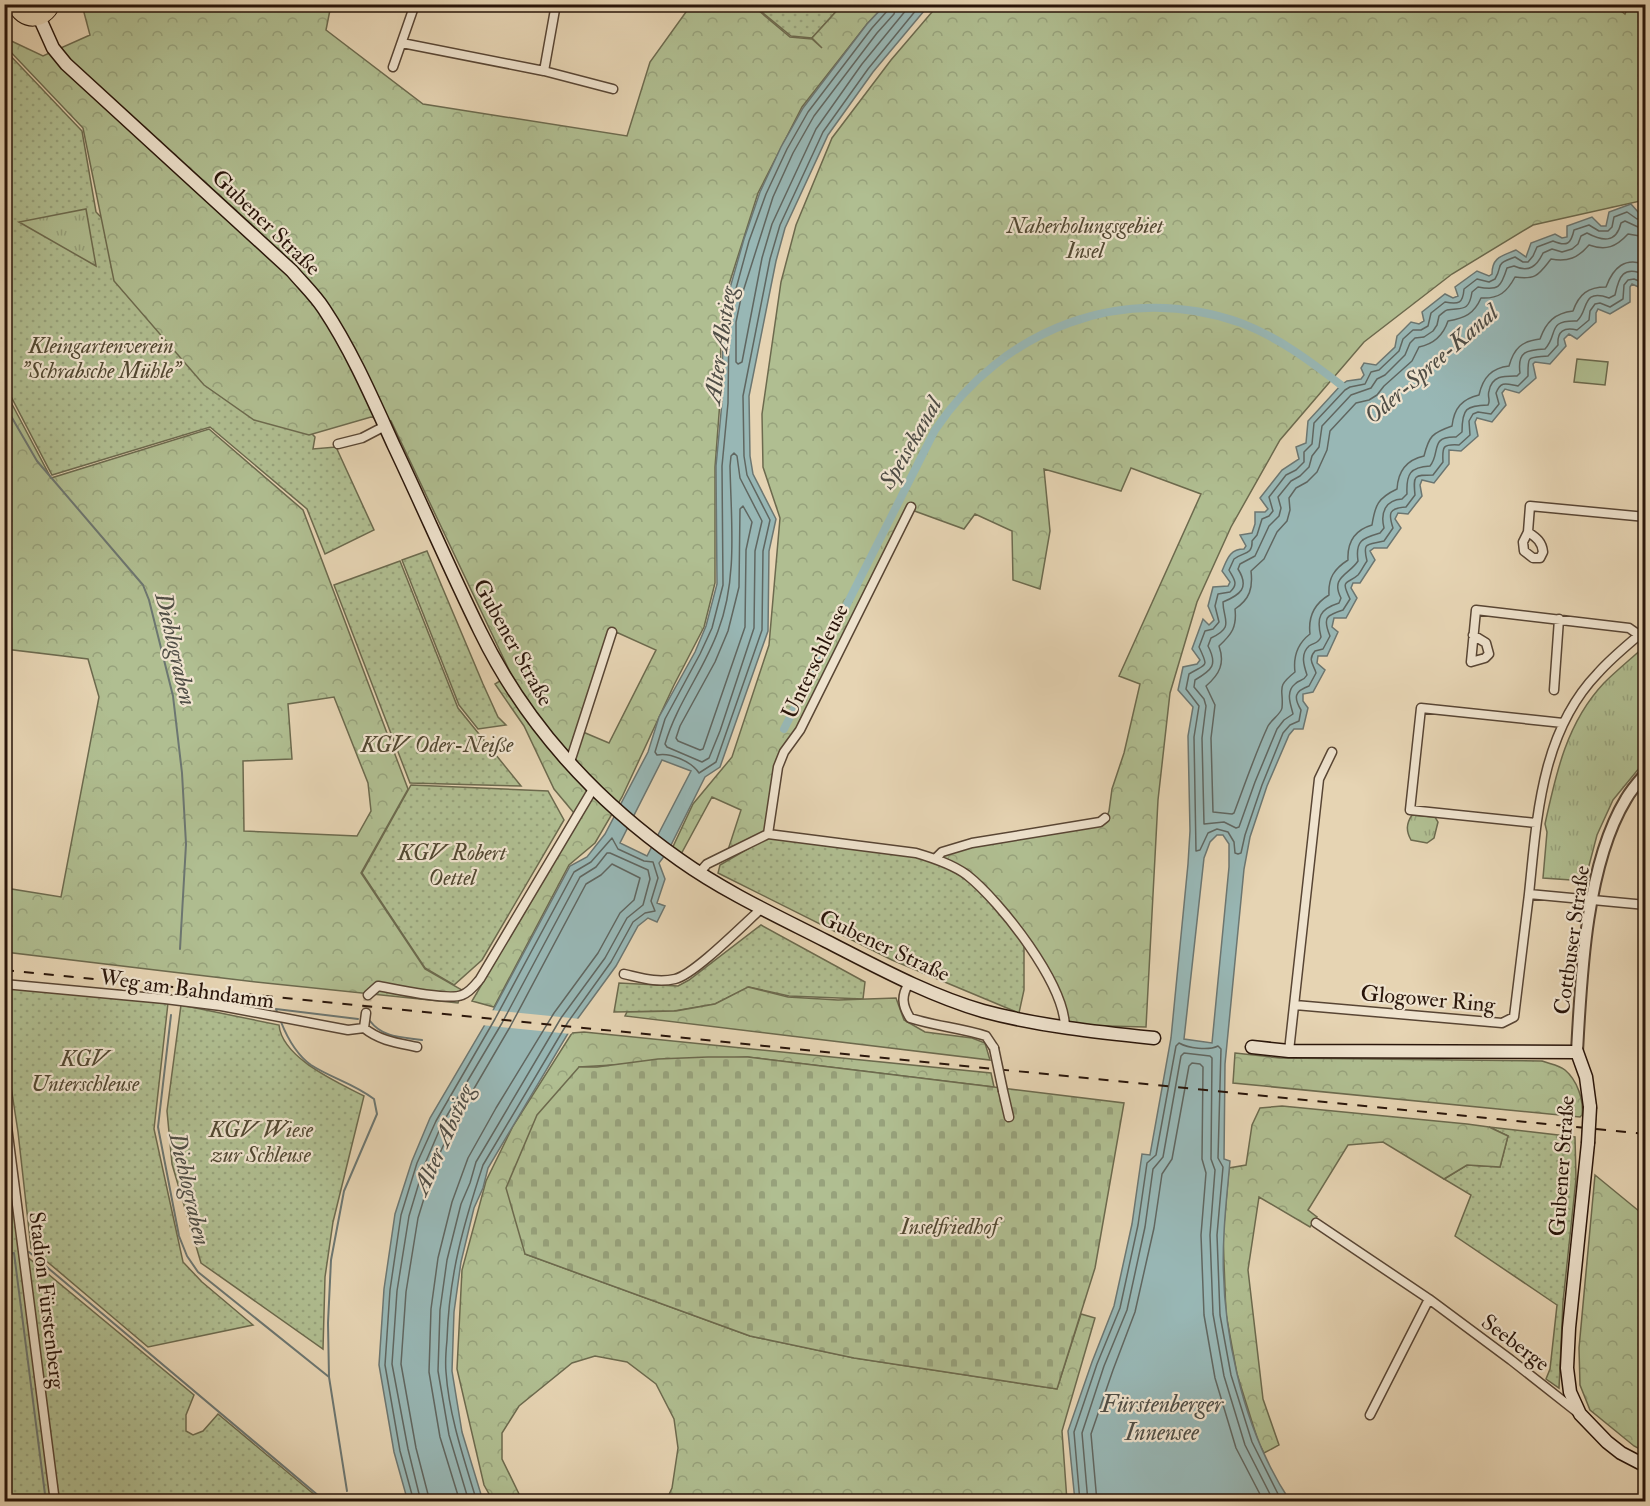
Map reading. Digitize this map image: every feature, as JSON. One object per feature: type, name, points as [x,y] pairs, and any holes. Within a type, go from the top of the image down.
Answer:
[{"type":"main road","points":[[4,6],[12,4],[20,15],[40,19],[47,14],[53,4]]},
{"type":"main road","name":"Gubener Straße","points":[[40,19],[53,48],[66,64],[292,272],[322,306],[347,347],[481,633],[511,687],[540,730],[610,805],[645,835],[699,873],[909,983],[982,1010],[1065,1028],[1154,1038]]},
{"type":"main road","points":[[1252,1047],[1289,1051],[1577,1052]]},
{"type":"main road","name":"Gubener Straße","points":[[1577,1052],[1586,1077],[1590,1107],[1569,1328],[1567,1368],[1570,1392],[1580,1414],[1607,1442],[1621,1453],[1646,1466]]},
{"type":"street","points":[[393,67],[415,4]]},
{"type":"street","points":[[544,71],[556,4]]},
{"type":"street","points":[[605,4],[670,4]]},
{"type":"street","points":[[402,43],[544,71],[613,89]]},
{"type":"street","points":[[338,444],[362,438],[385,426]]},
{"type":"street","points":[[1528,532],[1530,506],[1646,517]]},
{"type":"street","name":"Unterschleuse","points":[[768,834],[778,767],[784,752],[800,730],[911,507]]},
{"type":"street","points":[[1473,635],[1476,610],[1629,628],[1642,632],[1597,674],[1578,697],[1563,723],[1543,783],[1536,823],[1529,894],[1646,905]]},
{"type":"street","points":[[1554,690],[1560,619]]},
{"type":"street","points":[[570,762],[612,632]]},
{"type":"street","points":[[1536,823],[1410,810],[1421,708],[1563,723]]},
{"type":"street","points":[[1289,1051],[1318,779],[1332,752]]},
{"type":"street","name":"Cottbuser Straße","points":[[1577,1052],[1592,899],[1599,865],[1626,799],[1646,773]]},
{"type":"street","points":[[368,995],[378,986],[449,997],[462,996],[471,989],[480,979],[593,789]]},
{"type":"street","points":[[935,859],[942,852],[972,843],[1100,822],[1105,818]]},
{"type":"street","points":[[699,873],[707,864],[768,834],[916,854],[935,859],[965,873],[988,894],[1016,928],[1039,961],[1059,999],[1065,1015],[1065,1028]]},
{"type":"street","name":"Glogower Ring","points":[[1295,1005],[1502,1023],[1514,1017],[1529,894]]},
{"type":"street","points":[[624,974],[656,982],[678,979],[703,962],[762,908]]},
{"type":"street","points":[[909,983],[903,993],[904,1008],[910,1018],[925,1023],[965,1029],[986,1036],[994,1048],[1009,1117]]},
{"type":"street","name":"Weg am Bahndamm","points":[[4,984],[165,999],[221,1006],[348,1030],[364,1028]]},
{"type":"street","points":[[366,1013],[364,1028],[381,1039],[417,1047]]},
{"type":"street","name":"Stadion Fürstenberg","points":[[4,1103],[55,1502]]},
{"type":"street","name":"Seeberge","points":[[1316,1223],[1429,1299],[1580,1414]]},
{"type":"street","points":[[1370,1415],[1429,1299]]},
{"type":"green space","name":"Naherholungsgebiet Insel","points":[[1612,4],[1625,14],[1629,5],[1645,5],[1645,200],[1533,225],[1452,274],[1364,342],[1280,440],[1231,527],[1197,602],[1170,693],[1158,800],[1146,1027],[1069,1025],[1061,999],[991,892],[938,858],[973,845],[1105,822],[1140,684],[1119,676],[1201,494],[1131,468],[1121,491],[1044,469],[1050,531],[1040,589],[1013,580],[1012,531],[975,514],[964,529],[909,509],[800,729],[783,750],[767,833],[727,853],[741,810],[712,797],[680,856],[671,851],[693,804],[732,757],[769,645],[780,518],[763,467],[762,414],[781,282],[796,225],[832,138],[891,60],[938,5]]},
{"type":"green space","points":[[82,5],[331,5],[326,30],[423,104],[627,136],[650,62],[691,5],[752,5],[790,37],[812,39],[822,48],[812,38],[842,5],[885,5],[867,24],[802,107],[758,193],[725,297],[721,324],[720,401],[715,467],[715,583],[704,627],[674,685],[622,797],[595,843],[569,865],[494,1007],[472,1001],[579,819],[554,789],[524,726],[495,684],[511,674],[391,421],[371,417],[309,435],[254,420],[204,385],[114,281],[83,128],[5,46],[5,38],[43,56],[90,35]],"holes":[[[616,632],[656,650],[609,743],[583,732]]]},
{"type":"green space","points":[[753,5],[842,5],[812,38],[791,36]]},
{"type":"green space","name":"Kleingartenverein \"Schrabsche Mühle\"","points":[[4,49],[82,131],[96,212],[315,437],[313,449],[336,447],[374,530],[325,554],[307,509],[210,427],[52,475],[5,385]]},
{"type":"green space","points":[[86,209],[96,266],[19,222]]},
{"type":"green space","points":[[1577,359],[1608,362],[1605,385],[1574,382]]},
{"type":"green space","points":[[4,389],[51,478],[209,429],[303,510],[408,789],[361,873],[425,969],[462,990],[458,1003],[5,952],[5,888],[61,897],[99,697],[88,659],[5,649]],"holes":[[[334,697],[368,783],[371,811],[357,836],[244,831],[243,761],[292,759],[288,704]]]},
{"type":"green space","points":[[427,551],[483,684],[498,717],[506,725],[478,729],[459,705],[402,560]]},
{"type":"green space","name":"KGV Oder-Neiße","points":[[400,561],[458,708],[521,786],[410,783],[334,585]]},
{"type":"green space","points":[[1645,646],[1645,761],[1613,800],[1597,835],[1585,881],[1543,878],[1547,832],[1545,824],[1559,767],[1572,731],[1591,698]]},
{"type":"green space","name":"KGV Robert Oettel","points":[[411,785],[548,791],[564,820],[482,960],[454,985],[425,968],[362,873]]},
{"type":"green space","points":[[1412,815],[1435,817],[1438,822],[1434,838],[1427,843],[1411,840],[1407,828]]},
{"type":"green space","points":[[768,837],[907,854],[936,861],[964,875],[1015,929],[1024,946],[1024,990],[1019,1013],[892,960],[718,873],[720,865]]},
{"type":"green space","points":[[761,925],[865,982],[863,999],[789,996],[749,987],[715,1004],[674,1011],[614,1012],[619,983],[678,986]]},
{"type":"green space","name":"KGV Unterschleuse","points":[[4,984],[168,1003],[154,1129],[183,1262],[202,1282],[253,1325],[148,1347],[31,1248],[18,1132],[5,1047]]},
{"type":"green space","points":[[748,987],[788,997],[838,1000],[896,998],[904,1020],[925,1032],[972,1038],[985,1043],[990,1060],[625,1016],[627,1012],[676,1011],[715,1004]]},
{"type":"green space","name":"KGV Wiese zur Schleuse","points":[[181,1005],[279,1025],[282,1037],[300,1058],[312,1068],[364,1096],[333,1222],[325,1277],[323,1349],[201,1263],[172,1164],[167,1111]]},
{"type":"green space","points":[[584,1032],[991,1073],[994,1087],[747,1057],[579,1067],[525,1254],[750,1336],[855,1358],[1057,1389],[1081,1314],[1095,1318],[1062,1431],[1067,1501],[666,1501],[672,1488],[678,1448],[674,1419],[656,1384],[627,1362],[595,1356],[572,1363],[519,1406],[502,1433],[502,1459],[521,1498],[526,1501],[493,1501],[484,1485],[457,1369],[462,1270],[486,1181],[513,1126],[572,1033]]},
{"type":"green space","points":[[1235,1053],[1280,1058],[1542,1061],[1563,1068],[1573,1079],[1581,1097],[1582,1115],[1580,1117],[1233,1083]]},
{"type":"green space","name":"Inselfriedhof","points":[[748,1057],[1124,1103],[1095,1268],[1057,1389],[854,1358],[750,1336],[525,1254],[506,1188],[537,1115],[579,1067],[597,1067],[658,1059]]},
{"type":"green space","points":[[1282,1106],[1467,1124],[1489,1127],[1508,1136],[1500,1167],[1467,1165],[1444,1179],[1383,1142],[1348,1145],[1308,1210],[1317,1217],[1310,1227],[1259,1197],[1248,1270],[1263,1399],[1279,1445],[1264,1453],[1237,1374],[1226,1314],[1223,1236],[1229,1168],[1246,1165],[1252,1125],[1260,1108]]},
{"type":"green space","points":[[1489,1127],[1575,1137],[1576,1179],[1563,1302],[1559,1388],[1546,1379],[1550,1369],[1557,1305],[1455,1236],[1471,1195],[1444,1179],[1467,1165],[1500,1167],[1508,1136]]},
{"type":"green space","points":[[4,1134],[19,1250],[194,1395],[186,1415],[186,1431],[193,1435],[203,1431],[218,1414],[322,1501],[5,1501]]},
{"type":"green space","points":[[1595,1175],[1645,1216],[1645,1452],[1634,1446],[1590,1410],[1580,1385],[1579,1348]]},
{"type":"water","name":"Alter Abstieg","points":[[885,5],[929,5],[873,72],[828,135],[785,228],[776,261],[749,396],[750,456],[753,474],[776,519],[769,551],[768,631],[720,767],[705,777],[668,851],[659,863],[665,879],[657,903],[665,906],[657,922],[648,918],[638,926],[616,966],[573,1025],[488,1168],[483,1188],[474,1208],[461,1262],[454,1312],[452,1371],[462,1432],[483,1501],[408,1502],[394,1452],[379,1365],[384,1289],[395,1214],[412,1161],[430,1118],[490,1016],[570,866],[587,857],[605,834],[648,752],[659,717],[695,652],[706,626],[717,584],[716,466],[722,402],[723,321],[728,295],[760,192],[781,147],[803,108],[867,24]],"holes":[[[662,760],[691,771],[647,856],[620,843]]]},
{"type":"water","points":[[1631,204],[1639,213],[1645,213],[1645,290],[1632,284],[1630,302],[1610,314],[1598,309],[1596,322],[1577,339],[1569,334],[1564,339],[1566,346],[1550,364],[1535,362],[1533,364],[1536,378],[1519,393],[1505,389],[1502,393],[1506,405],[1492,422],[1477,418],[1475,422],[1478,436],[1461,451],[1449,450],[1449,464],[1434,483],[1422,480],[1420,485],[1422,496],[1408,514],[1398,513],[1395,519],[1401,528],[1387,548],[1374,548],[1370,551],[1375,560],[1360,583],[1353,583],[1351,588],[1357,598],[1346,618],[1334,618],[1332,627],[1338,632],[1327,656],[1318,656],[1317,663],[1325,670],[1313,692],[1303,694],[1303,701],[1308,708],[1303,729],[1294,729],[1289,735],[1267,786],[1250,837],[1244,869],[1225,1064],[1224,1159],[1230,1161],[1224,1234],[1225,1302],[1237,1373],[1246,1407],[1258,1440],[1290,1501],[1075,1501],[1068,1431],[1114,1306],[1132,1224],[1142,1154],[1150,1155],[1171,1038],[1188,864],[1190,831],[1188,736],[1193,707],[1178,690],[1183,667],[1197,664],[1200,660],[1192,649],[1203,619],[1209,625],[1214,620],[1208,606],[1213,587],[1228,586],[1230,582],[1222,571],[1227,559],[1232,553],[1246,546],[1240,535],[1252,533],[1255,512],[1265,512],[1268,509],[1260,498],[1282,470],[1299,459],[1296,447],[1306,443],[1308,421],[1341,385],[1347,381],[1361,379],[1364,375],[1361,368],[1364,363],[1376,365],[1395,347],[1397,336],[1411,322],[1419,324],[1424,321],[1422,312],[1445,294],[1453,298],[1458,296],[1455,287],[1477,271],[1489,276],[1492,274],[1494,264],[1502,256],[1516,250],[1526,257],[1531,243],[1555,234],[1562,238],[1567,237],[1567,226],[1592,217],[1601,226],[1606,226],[1609,212]],"holes":[[[1217,835],[1223,835],[1229,844],[1229,867],[1212,1043],[1184,1039],[1204,858],[1210,842]]]},
{"type":"pier","points":[[490,1010],[581,1019],[571,1034],[481,1025]]},
{"type":"waterway","name":"Speisekanal","points":[[784,729],[935,430],[963,395],[995,365],[1030,341],[1069,323],[1110,312],[1153,308],[1197,311],[1241,323],[1268,335],[1341,385]]},
{"type":"waterway","name":"Diehlograben","points":[[4,404],[37,461],[143,585],[149,600],[173,696],[182,773],[186,844],[180,949]]},
{"type":"waterway","points":[[278,1015],[276,1009],[358,1019]]},
{"type":"waterway","name":"Diehlograben","points":[[171,1015],[158,1127],[179,1236],[187,1256],[198,1272],[329,1377]]},
{"type":"waterway","points":[[370,1021],[387,1034],[422,1040]]},
{"type":"waterway","points":[[281,1022],[293,1045],[306,1061],[374,1099],[377,1114],[344,1191],[331,1260],[328,1323],[329,1377],[347,1491]]},
{"type":"waterway","points":[[29,1252],[326,1502]]},
{"type":"waterway","points":[[4,1255],[14,1253],[46,1502]]},
{"type":"tunnel","points":[[366,1013],[368,995]]},
{"type":"railway","points":[[4,970],[1646,1134]]},
{"type":"water label","name":"Oder-Spree-Kanal","points":[[1431,364]]},
{"type":"water label","name":"Fürstenberger Innensee","points":[[1162,1418]]}]
